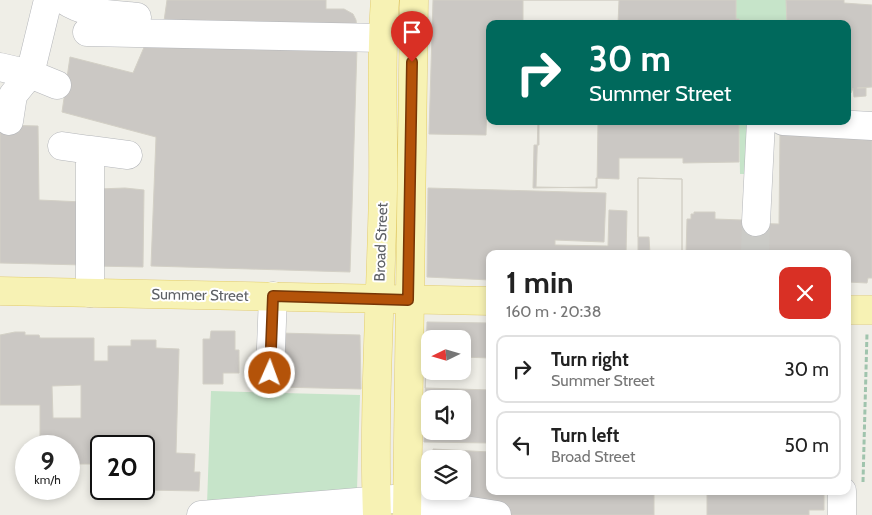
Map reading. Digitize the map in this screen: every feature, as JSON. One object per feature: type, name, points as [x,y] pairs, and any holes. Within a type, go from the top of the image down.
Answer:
[{"type":"main road","name":"Broad Street","points":[[377,508],[379,299],[383,188],[381,107],[385,0]]},
{"type":"main road","name":"Broad Street","points":[[407,507],[408,300],[414,0]]},
{"type":"main road","name":"Summer Street","points":[[0,291],[486,302]]},
{"type":"street","points":[[9,121],[13,95],[30,74],[48,0]]},
{"type":"street","points":[[64,0],[75,7],[94,13],[145,17]]},
{"type":"street","points":[[87,32],[383,38]]},
{"type":"street","points":[[0,67],[30,74],[57,85]]},
{"type":"street","points":[[756,222],[762,125]]},
{"type":"street","points":[[851,125],[872,126]]},
{"type":"street","points":[[62,146],[128,155]]},
{"type":"street","points":[[90,150],[90,293]]},
{"type":"street","points":[[270,373],[273,296]]},
{"type":"street","points":[[842,515],[850,495]]},
{"type":"street","points":[[201,515],[407,507],[497,515]]},
{"type":"path","points":[[853,489],[862,310]]},
{"type":"green space","points":[[736,0],[786,0],[787,20],[736,19]]},
{"type":"green space","points":[[739,125],[753,125],[745,174],[740,174]]},
{"type":"green space","points":[[211,391],[360,395],[357,489],[207,504]]},
{"type":"building","points":[[167,0],[326,0],[326,9],[344,9],[353,14],[357,30],[163,28]]},
{"type":"building","points":[[433,0],[736,0],[736,19],[739,20],[486,20],[486,135],[429,134]]},
{"type":"building","points":[[523,0],[619,0],[618,20],[523,20]]},
{"type":"building","points":[[786,0],[844,0],[844,3],[872,5],[872,87],[857,88],[866,88],[866,96],[854,97],[853,88],[851,93],[851,20],[787,20]]},
{"type":"building","points":[[145,45],[357,48],[350,272],[151,266],[156,137],[62,112],[70,57],[133,73]]},
{"type":"building","points":[[0,125],[38,126],[39,200],[83,202],[84,265],[0,263]]},
{"type":"building","points":[[538,125],[598,125],[597,188],[536,187]]},
{"type":"building","points":[[539,125],[739,125],[739,162],[683,163],[683,158],[619,158],[619,179],[596,178],[596,187],[533,188],[534,145],[539,145]]},
{"type":"building","points":[[780,130],[872,134],[872,278],[868,278],[867,283],[851,282],[851,250],[686,250],[687,219],[691,219],[691,214],[694,214],[694,212],[715,212],[715,219],[742,220],[742,223],[779,224]]},
{"type":"building","points":[[638,178],[682,179],[682,250],[638,250]]},
{"type":"building","points":[[638,178],[682,179],[682,250],[650,250],[649,237],[638,237]]},
{"type":"building","points":[[125,188],[144,190],[143,267],[95,266],[98,189]]},
{"type":"building","points":[[428,188],[606,193],[604,242],[555,240],[555,245],[608,246],[609,210],[627,211],[626,250],[486,250],[486,280],[427,277]]},
{"type":"building","points":[[427,322],[486,323],[486,443],[424,442],[424,440],[471,440],[471,390],[425,390],[426,380],[471,380],[471,330],[427,330]]},
{"type":"building","points":[[211,331],[235,331],[235,350],[239,350],[239,373],[223,373],[223,384],[203,384],[203,339],[210,339]]},
{"type":"building","points":[[25,332],[25,335],[39,335],[40,338],[94,338],[94,361],[108,361],[108,346],[131,346],[131,340],[156,340],[156,348],[179,349],[176,453],[195,454],[194,472],[200,472],[199,491],[155,490],[155,435],[90,435],[90,464],[80,464],[80,435],[40,435],[40,405],[0,405],[0,335]],"holes":[[[81,385],[81,418],[53,418],[52,386]]]},
{"type":"building","points":[[279,333],[360,335],[361,389],[277,387]]},
{"type":"building","points":[[471,357],[486,358],[486,390],[425,388],[425,380],[471,380]]},
{"type":"building","points":[[471,451],[486,452],[486,495],[654,495],[654,515],[433,515],[434,500],[471,500]]},
{"type":"building","points":[[707,495],[824,495],[824,510],[809,510],[809,515],[707,515]]},
{"type":"tunnel","points":[[755,250],[756,222]]},
{"type":"route","points":[[270,373],[273,296],[408,300],[412,62]]}]
